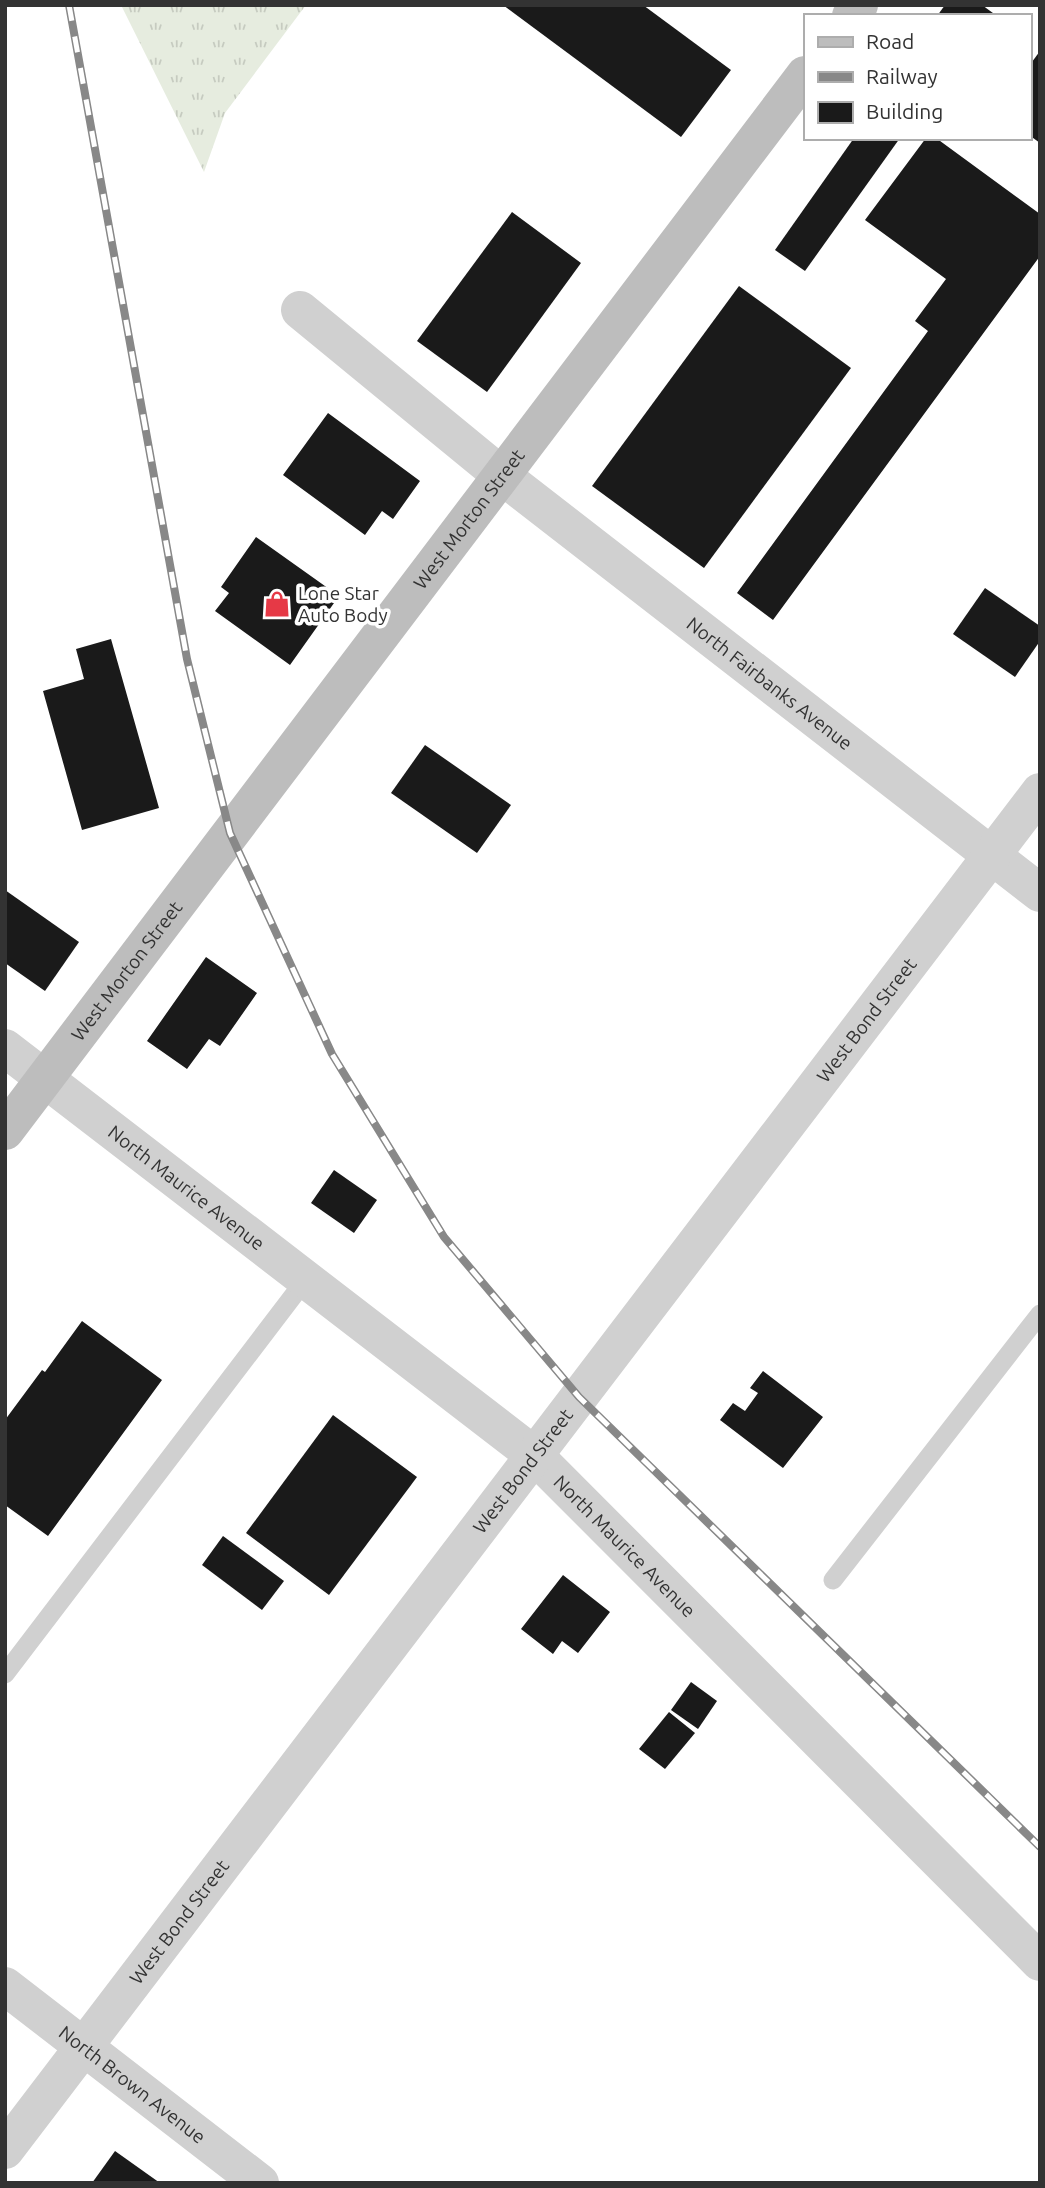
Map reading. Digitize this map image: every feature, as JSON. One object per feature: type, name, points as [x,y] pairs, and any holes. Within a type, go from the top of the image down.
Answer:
[{"type":"main road","name":"West Morton Street","points":[[5,1131],[804,76]]},
{"type":"street","name":"North Fairbanks Avenue","points":[[300,310],[501,475],[1040,892]]},
{"type":"street","name":"West Bond Street","points":[[5,2150],[1040,792]]},
{"type":"street","name":"North Maurice Avenue","points":[[5,1048],[534,1455],[1040,1962]]},
{"type":"street","name":"North Brown Avenue","points":[[5,1986],[260,2183]]},
{"type":"lane","points":[[5,1674],[306,1279]]},
{"type":"lane","points":[[833,1580],[1040,1314]]},
{"type":"green space","points":[[121,5],[306,5],[225,113],[204,172]]},
{"type":"building","points":[[503,5],[643,5],[731,70],[681,137]]},
{"type":"building","points":[[945,5],[982,5],[994,14],[938,14]]},
{"type":"building","points":[[1040,51],[1040,143],[1031,136],[1031,63]]},
{"type":"building","points":[[853,140],[899,140],[805,271],[775,250]]},
{"type":"building","points":[[925,140],[939,140],[1040,214],[1040,256],[773,620],[737,593],[928,331],[915,321],[946,279],[865,220]]},
{"type":"building","points":[[512,212],[581,263],[487,392],[417,341]]},
{"type":"building","points":[[739,286],[851,368],[704,568],[592,486]]},
{"type":"building","points":[[328,413],[420,481],[393,519],[382,511],[365,535],[283,475]]},
{"type":"building","name":"Lone Star Auto Body","points":[[256,537],[339,596],[290,665],[215,611],[229,593],[221,587]]},
{"type":"building","points":[[985,588],[1040,626],[1040,641],[1015,677],[953,634]]},
{"type":"building","points":[[111,639],[159,808],[82,830],[43,691],[84,679],[76,649]]},
{"type":"building","points":[[425,745],[511,805],[477,853],[391,793]]},
{"type":"building","points":[[5,890],[79,942],[45,991],[5,963]]},
{"type":"building","points":[[206,957],[257,993],[220,1046],[209,1039],[187,1069],[147,1041]]},
{"type":"building","points":[[334,1170],[377,1200],[354,1233],[311,1203]]},
{"type":"building","points":[[82,1321],[162,1380],[48,1536],[5,1505],[5,1420],[42,1370],[45,1372]]},
{"type":"building","points":[[763,1371],[823,1417],[783,1468],[720,1420],[733,1403],[745,1411],[758,1393],[750,1388]]},
{"type":"building","points":[[333,1415],[417,1477],[329,1595],[246,1533]]},
{"type":"building","points":[[223,1536],[284,1581],[262,1610],[202,1565]]},
{"type":"building","points":[[563,1575],[610,1612],[578,1653],[562,1641],[553,1654],[521,1629]]},
{"type":"building","points":[[691,1682],[717,1701],[698,1729],[671,1710]]},
{"type":"building","points":[[669,1712],[695,1733],[665,1769],[639,1749]]},
{"type":"building","points":[[115,2151],[160,2183],[92,2183]]},
{"type":"railway","points":[[69,5],[187,659],[230,833],[332,1054],[444,1237],[579,1397],[1040,1847]]},
{"type":"place","name":"Lone Star Auto Body","points":[[277,604]]}]
